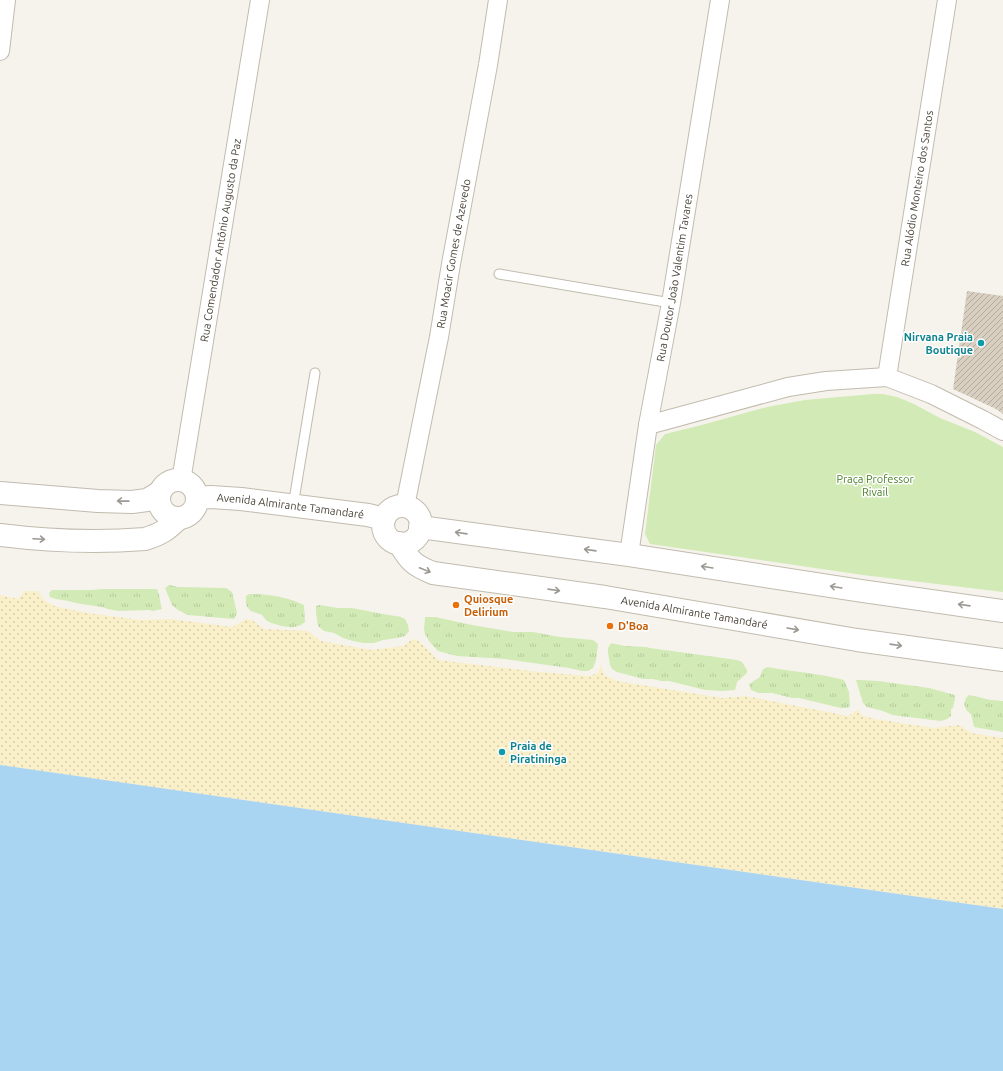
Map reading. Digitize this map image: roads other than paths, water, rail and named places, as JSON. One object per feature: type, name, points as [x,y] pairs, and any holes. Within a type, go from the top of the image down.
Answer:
[{"type":"street","points":[[0,51],[6,0]]},
{"type":"street","name":"Rua Comendador Antônio Augusto da Paz","points":[[181,481],[260,0]]},
{"type":"street","name":"Rua Moacir Gomes de Azevedo","points":[[405,506],[439,337],[488,65],[498,0]]},
{"type":"street","name":"Rua Doutor João Valentim Tavares","points":[[629,555],[648,425],[671,303],[720,0]]},
{"type":"street","name":"Rua Alódio Monteiro dos Santos","points":[[887,377],[947,0]]},
{"type":"street","points":[[648,425],[788,387],[826,381],[887,377],[931,394],[1003,431]]},
{"type":"street","points":[[0,493],[98,501],[132,502],[146,500],[160,492],[169,483],[181,481],[191,485],[197,498],[193,511],[179,518],[164,532],[145,539],[84,541],[24,538],[0,535]]},
{"type":"street","points":[[160,492],[159,498],[162,510],[172,517],[179,518]]},
{"type":"street","name":"Avenida Almirante Tamandaré","points":[[197,498],[211,497],[241,499],[368,515],[384,519]]},
{"type":"street","points":[[400,506],[405,506],[411,508],[419,516],[419,533],[411,541],[405,543],[394,542],[384,530],[384,519],[390,510],[400,506]]},
{"type":"street","points":[[420,527],[629,555],[1003,611]]},
{"type":"street","name":"Avenida Almirante Tamandaré","points":[[399,543],[408,558],[419,568],[433,573],[613,599],[857,640],[1003,660]]},
{"type":"lane","points":[[499,274],[671,303]]},
{"type":"lane","points":[[293,506],[315,374]]},
{"type":"water","points":[[0,765],[1003,909],[1003,1071],[0,1071]]},
{"type":"place","name":"Nirvana Praia Boutique","points":[[981,343]]},
{"type":"place","name":"Quiosque Delirium","points":[[456,605]]},
{"type":"place","name":"D'Boa","points":[[610,626]]},
{"type":"place","name":"Praia de Piratininga","points":[[502,752]]},
{"type":"park label","name":"Praça Professor Rivail","points":[[875,485]]}]
